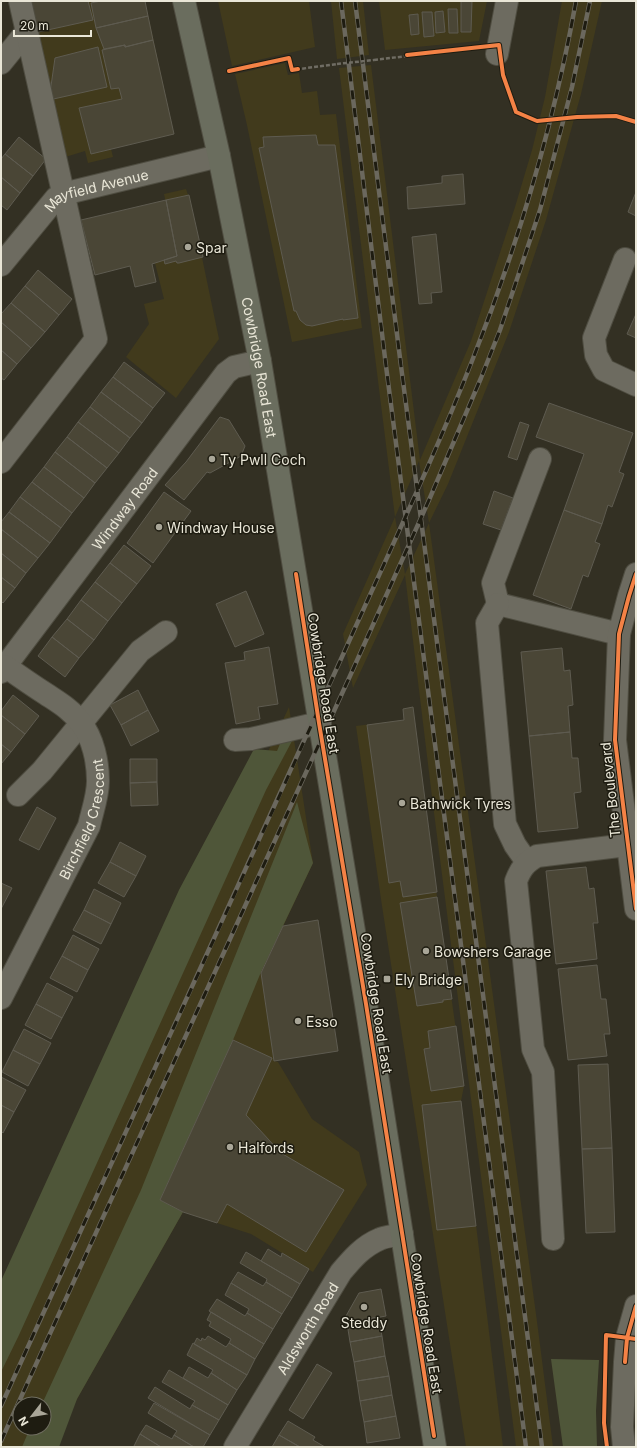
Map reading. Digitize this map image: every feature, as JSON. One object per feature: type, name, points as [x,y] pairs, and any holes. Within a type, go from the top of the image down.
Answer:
[{"type":"main road","name":"Cowbridge Road East","points":[[184,1],[219,156],[260,361],[360,966],[435,1447]]},
{"type":"street","points":[[1,462],[96,339],[20,1]]},
{"type":"street","points":[[497,54],[507,1]]},
{"type":"street","points":[[1,63],[27,31]]},
{"type":"street","name":"Mayfield Avenue","points":[[1,266],[56,198],[63,194],[219,156]]},
{"type":"street","points":[[625,259],[594,338],[596,355],[604,370],[636,385]]},
{"type":"street","name":"Windway Road","points":[[3,669],[226,373],[234,367],[260,361]]},
{"type":"street","points":[[528,862],[515,845],[505,824],[487,623],[498,604],[493,583],[540,460]]},
{"type":"street","name":"The Boulevard","points":[[636,574],[632,598],[619,634],[615,740],[630,838],[636,910]]},
{"type":"street","points":[[498,604],[619,634]]},
{"type":"street","points":[[18,795],[42,771],[140,651],[166,632]]},
{"type":"street","name":"Birchfield Crescent","points":[[1,998],[89,826],[98,782],[96,761],[91,743],[81,722],[67,708],[3,669]]},
{"type":"street","points":[[235,740],[251,739],[319,723]]},
{"type":"street","points":[[553,1240],[543,1072],[533,1049],[516,881],[521,869],[537,856],[630,838]]},
{"type":"street","name":"Aldsworth Road","points":[[235,1447],[341,1272],[364,1248],[380,1239],[402,1234]]},
{"type":"street","points":[[624,1447],[622,1427],[627,1338],[636,1306]]},
{"type":"path","points":[[229,71],[289,58],[292,70],[407,55]]},
{"type":"path","points":[[537,122],[577,117],[616,116],[636,122]]},
{"type":"shaded area","points":[[27,1],[145,1],[174,134],[111,149],[113,157],[88,163],[85,151],[62,158]]},
{"type":"shaded area","points":[[218,1],[309,1],[315,47],[232,66]]},
{"type":"shaded area","points":[[331,1],[363,1],[369,55],[337,59]]},
{"type":"shaded area","points":[[379,1],[487,1],[479,41],[385,50]]},
{"type":"shaded area","points":[[562,1],[602,1],[581,94],[546,220],[509,332],[448,484],[429,523],[419,461],[395,517],[339,68],[371,65],[420,460],[471,341],[515,207],[532,150],[545,97]]},
{"type":"shaded area","points":[[285,63],[288,75],[299,73],[302,93],[317,91],[320,115],[336,114],[362,328],[292,342],[235,74]]},
{"type":"shaded area","points":[[186,189],[189,195],[219,339],[176,398],[126,357],[149,324],[144,304],[164,299],[155,263],[177,256],[164,194]]},
{"type":"shaded area","points":[[395,517],[405,574],[429,523],[553,1447],[516,1447],[433,805],[405,575],[353,688],[343,634]]},
{"type":"shaded area","points":[[289,707],[313,863],[261,973],[274,1061],[278,1062],[312,1119],[359,1152],[367,1185],[313,1272],[251,1234],[183,1212],[77,1399],[54,1447],[1,1447],[1,1318]]},
{"type":"shaded area","points":[[413,707],[437,897],[464,1086],[461,1101],[503,1447],[466,1447],[382,906],[356,726],[404,720],[403,709]]},
{"type":"green space","points":[[288,725],[292,741],[266,790],[1,1372],[1,1281],[179,890],[254,749],[277,751]]},
{"type":"green space","points":[[297,802],[313,863],[261,972],[233,1040],[160,1200],[183,1212],[77,1399],[59,1447],[22,1447],[27,1436],[52,1436],[52,1396],[46,1396],[141,1190]]},
{"type":"green space","points":[[551,1359],[599,1360],[596,1411],[597,1447],[563,1447]]},
{"type":"building","points":[[27,1],[88,1],[93,20],[34,33]]},
{"type":"building","points":[[101,1],[145,1],[148,16],[96,28],[91,3]]},
{"type":"building","points":[[461,1],[472,1],[471,32],[461,32]]},
{"type":"building","points":[[448,9],[457,9],[458,33],[449,33]]},
{"type":"building","points":[[443,11],[445,32],[436,33],[435,12]]},
{"type":"building","points":[[422,12],[432,12],[434,36],[424,37]]},
{"type":"building","points":[[418,14],[419,34],[411,35],[409,15]]},
{"type":"building","points":[[148,16],[153,40],[125,47],[125,45],[104,49],[96,28]]},
{"type":"building","points":[[153,40],[174,134],[91,154],[79,108],[122,99],[119,88],[111,89],[102,50],[125,45],[125,47]]},
{"type":"building","points":[[98,47],[107,87],[49,100],[55,58]]},
{"type":"building","points":[[316,135],[318,145],[335,145],[358,318],[343,319],[312,326],[306,325],[300,320],[296,311],[294,311],[259,148],[264,147],[263,137]]},
{"type":"building","points":[[19,137],[46,159],[33,176],[5,154]]},
{"type":"building","points":[[5,154],[33,176],[20,193],[1,177],[1,159]]},
{"type":"building","points":[[463,174],[465,204],[408,209],[407,187],[442,183],[442,176]]},
{"type":"building","points":[[1,177],[20,193],[7,210],[1,205]]},
{"type":"building","points":[[636,192],[636,216],[628,212]]},
{"type":"building","points":[[189,195],[203,257],[179,263],[176,261],[165,264],[164,260],[177,256],[166,200]]},
{"type":"building","points":[[166,200],[177,256],[152,264],[156,282],[135,287],[130,266],[95,275],[81,220]]},
{"type":"building","points":[[436,234],[442,292],[431,293],[432,303],[419,304],[412,237]]},
{"type":"building","points":[[38,270],[72,299],[59,315],[25,286]]},
{"type":"building","points":[[25,286],[59,315],[45,332],[11,303]]},
{"type":"building","points":[[11,303],[45,332],[31,348],[1,322],[1,314]]},
{"type":"building","points":[[636,314],[636,338],[627,334]]},
{"type":"building","points":[[1,322],[31,348],[17,364],[1,350]]},
{"type":"building","points":[[1,350],[17,364],[4,380],[1,378]]},
{"type":"building","points":[[124,362],[165,393],[153,408],[113,377]]},
{"type":"building","points":[[113,377],[153,408],[142,423],[101,392]]},
{"type":"building","points":[[101,392],[142,423],[130,438],[90,407]]},
{"type":"building","points":[[549,403],[633,433],[619,472],[624,474],[612,507],[608,505],[602,524],[564,510],[584,454],[536,437]]},
{"type":"building","points":[[90,407],[130,438],[119,453],[78,422]]},
{"type":"building","name":"Ty Pwll Coch","points":[[220,417],[229,420],[245,446],[241,456],[210,473],[207,472],[184,500],[165,485],[186,462]]},
{"type":"building","points":[[78,422],[119,453],[107,468],[67,437]]},
{"type":"building","points":[[520,422],[529,425],[517,460],[508,457]]},
{"type":"building","points":[[67,437],[107,468],[95,483],[55,452]]},
{"type":"building","points":[[55,452],[95,483],[84,498],[44,467]]},
{"type":"building","points":[[44,467],[84,498],[72,513],[32,482]]},
{"type":"building","points":[[32,482],[72,513],[61,528],[20,497]]},
{"type":"building","points":[[494,491],[513,498],[501,530],[483,524]]},
{"type":"building","name":"Windway House","points":[[164,492],[191,511],[153,563],[127,543]]},
{"type":"building","points":[[20,497],[61,528],[50,543],[9,512]]},
{"type":"building","points":[[564,510],[602,524],[595,542],[600,544],[588,577],[583,575],[571,609],[533,595]]},
{"type":"building","points":[[9,512],[50,543],[38,558],[1,529],[1,522]]},
{"type":"building","points":[[1,529],[38,558],[26,573],[1,553]]},
{"type":"building","points":[[124,545],[151,566],[137,584],[110,563]]},
{"type":"building","points":[[1,553],[26,573],[15,588],[1,577]]},
{"type":"building","points":[[110,563],[137,584],[122,603],[95,582]]},
{"type":"building","points":[[1,577],[15,588],[3,603],[1,601]]},
{"type":"building","points":[[95,582],[122,603],[108,621],[81,600]]},
{"type":"building","points":[[246,591],[264,634],[235,647],[216,604]]},
{"type":"building","points":[[81,600],[108,621],[94,640],[67,619]]},
{"type":"building","points":[[67,619],[94,640],[79,658],[52,637]]},
{"type":"building","points":[[52,637],[79,658],[65,677],[38,656]]},
{"type":"building","points":[[269,647],[278,704],[258,707],[260,719],[236,724],[225,663],[245,660],[244,652]]},
{"type":"building","points":[[562,648],[564,671],[570,670],[573,705],[568,706],[570,732],[529,736],[521,652]]},
{"type":"building","points":[[138,690],[148,710],[121,725],[110,705]]},
{"type":"building","points":[[13,695],[39,716],[25,734],[1,715],[1,711]]},
{"type":"building","name":"Bathwick Tyres","points":[[413,707],[437,892],[403,897],[400,881],[389,883],[367,725],[404,720],[403,709]]},
{"type":"building","points":[[148,710],[159,731],[131,746],[121,725]]},
{"type":"building","points":[[1,715],[25,734],[11,752],[1,744]]},
{"type":"building","points":[[570,732],[572,758],[578,758],[581,792],[574,793],[578,828],[538,832],[529,736]]},
{"type":"building","points":[[1,744],[11,752],[1,764]]},
{"type":"building","points":[[130,759],[157,759],[157,782],[130,783]]},
{"type":"building","points":[[157,782],[158,805],[131,806],[130,783]]},
{"type":"building","points":[[37,807],[56,818],[39,850],[19,840]]},
{"type":"building","points":[[120,842],[146,856],[136,876],[110,862]]},
{"type":"building","points":[[110,862],[136,876],[124,897],[98,883]]},
{"type":"building","points":[[586,867],[589,889],[594,888],[598,923],[593,923],[597,959],[556,964],[546,871]]},
{"type":"building","points":[[1,883],[12,888],[1,909]]},
{"type":"building","points":[[94,889],[121,903],[111,924],[84,910]]},
{"type":"building","name":"Bowshers Garage","points":[[437,897],[452,999],[417,1006],[400,903]]},
{"type":"building","points":[[84,910],[111,924],[101,944],[73,930]]},
{"type":"building","points":[[318,920],[338,1051],[274,1061],[261,973],[283,926]]},
{"type":"building","points":[[73,935],[99,949],[88,970],[62,956]]},
{"type":"building","points":[[62,956],[88,970],[77,992],[50,978]]},
{"type":"building","points":[[597,965],[601,999],[606,999],[610,1034],[604,1034],[607,1056],[568,1060],[558,969]]},
{"type":"building","points":[[47,983],[73,997],[62,1018],[36,1004]]},
{"type":"building","points":[[36,1004],[62,1018],[51,1039],[25,1025]]},
{"type":"building","points":[[456,1026],[464,1086],[431,1091],[424,1049],[430,1048],[428,1031]]},
{"type":"building","points":[[24,1029],[51,1043],[40,1064],[13,1050]]},
{"type":"building","name":"Halfords","points":[[233,1040],[272,1058],[246,1115],[281,1153],[344,1190],[306,1252],[227,1204],[217,1223],[183,1212],[160,1200]]},
{"type":"building","points":[[13,1050],[40,1064],[28,1086],[2,1072]]},
{"type":"building","points":[[608,1064],[612,1148],[582,1149],[578,1065]]},
{"type":"building","points":[[1,1077],[26,1090],[14,1112],[1,1105]]},
{"type":"building","points":[[461,1101],[476,1226],[437,1230],[422,1105]]},
{"type":"building","points":[[1,1105],[14,1112],[3,1133],[1,1131]]},
{"type":"building","points":[[612,1148],[615,1232],[586,1233],[582,1149]]},
{"type":"building","points":[[268,1249],[281,1257],[282,1253],[309,1269],[300,1284],[261,1261]]},
{"type":"building","points":[[246,1252],[300,1284],[292,1298],[266,1282],[267,1279],[240,1263]]},
{"type":"building","points":[[238,1272],[263,1286],[266,1282],[292,1298],[282,1314],[231,1283]]},
{"type":"building","points":[[231,1283],[282,1314],[273,1329],[247,1313],[249,1309],[225,1295]]},
{"type":"building","points":[[381,1289],[386,1316],[347,1323],[346,1316],[359,1293]]},
{"type":"building","points":[[217,1299],[245,1316],[247,1313],[273,1329],[264,1344],[209,1311]]},
{"type":"building","points":[[211,1312],[264,1344],[255,1359],[229,1343],[231,1339],[209,1326],[211,1322],[207,1320]]},
{"type":"building","points":[[378,1317],[382,1336],[350,1342],[347,1323]]},
{"type":"building","points":[[208,1336],[226,1347],[229,1343],[255,1359],[247,1375],[194,1344],[197,1338],[201,1341],[202,1338],[205,1340]]},
{"type":"building","points":[[382,1336],[385,1356],[354,1362],[350,1342]]},
{"type":"building","points":[[193,1343],[247,1375],[237,1390],[211,1373],[213,1370],[187,1355]]},
{"type":"building","points":[[385,1356],[389,1376],[357,1381],[354,1362]]},
{"type":"building","points":[[317,1364],[332,1373],[303,1419],[289,1410]]},
{"type":"building","points":[[189,1367],[208,1378],[211,1373],[237,1390],[228,1405],[183,1378]]},
{"type":"building","points":[[169,1370],[228,1405],[219,1420],[192,1405],[195,1401],[162,1382]]},
{"type":"building","points":[[389,1376],[392,1395],[360,1401],[357,1381]]},
{"type":"building","points":[[155,1387],[190,1409],[192,1405],[219,1420],[210,1435],[148,1398]]},
{"type":"building","points":[[392,1395],[396,1416],[364,1422],[360,1401]]},
{"type":"building","points":[[154,1403],[210,1435],[203,1447],[194,1447],[174,1435],[177,1431],[148,1413]]},
{"type":"building","points":[[396,1416],[400,1438],[367,1443],[364,1422]]},
{"type":"building","points":[[288,1421],[315,1437],[313,1440],[325,1447],[300,1447],[279,1435]]},
{"type":"building","points":[[146,1425],[172,1439],[174,1435],[194,1447],[161,1447],[140,1434]]},
{"type":"building","points":[[140,1434],[161,1447],[134,1446]]},
{"type":"building","points":[[279,1435],[300,1447],[272,1447]]},
{"type":"railway","points":[[341,1],[386,366],[526,1447]]},
{"type":"railway","points":[[355,1],[542,1447]]},
{"type":"railway","points":[[1,1406],[411,505],[472,361],[505,273],[533,183],[557,92],[576,1]]},
{"type":"railway","points":[[1,1441],[350,676],[429,500],[481,378],[500,330],[540,210],[572,87],[590,1]]},
{"type":"cycle path","points":[[407,55],[499,45],[503,75],[516,112],[537,121],[577,117],[616,116],[636,122]]},
{"type":"cycle path","points":[[229,71],[289,58],[292,70],[298,69]]},
{"type":"cycle path","points":[[296,574],[434,1436]]},
{"type":"cycle path","points":[[636,574],[619,634],[615,740],[636,909]]},
{"type":"cycle path","points":[[625,1362],[627,1338],[636,1306]]},
{"type":"cycle path","points":[[607,1447],[604,1423],[606,1335],[636,1339]]},
{"type":"place","name":"Spar","points":[[188,247]]},
{"type":"place","name":"Ty Pwll Coch","points":[[212,459]]},
{"type":"place","name":"Windway House","points":[[159,527]]},
{"type":"place","name":"Bathwick Tyres","points":[[402,803]]},
{"type":"place","name":"Bowshers Garage","points":[[426,951]]},
{"type":"place","name":"Ely Bridge","points":[[387,979]]},
{"type":"place","name":"Esso","points":[[298,1021]]},
{"type":"place","name":"Halfords","points":[[230,1147]]},
{"type":"place","name":"Steddy","points":[[364,1307]]}]
